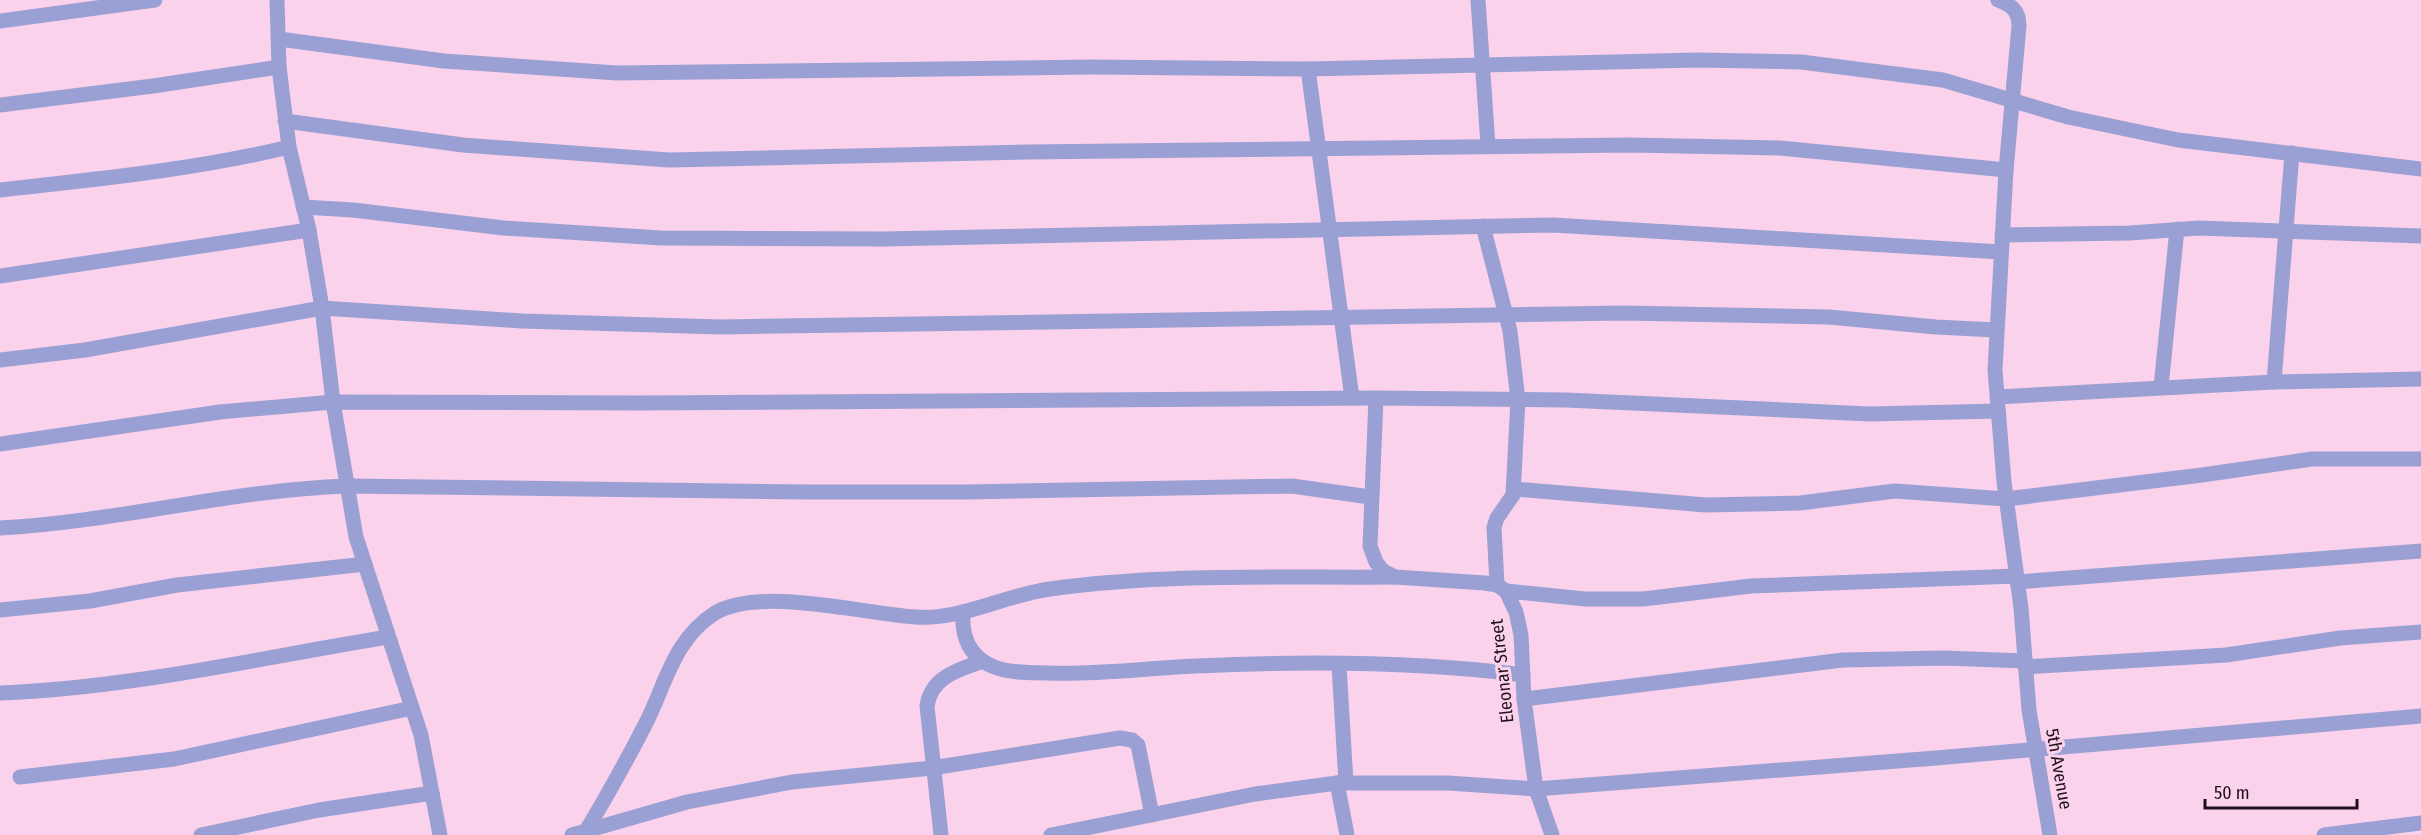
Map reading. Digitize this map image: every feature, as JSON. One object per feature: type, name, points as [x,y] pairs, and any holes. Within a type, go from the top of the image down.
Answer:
[{"type":"street","points":[[0,21],[155,0]]},
{"type":"street","points":[[277,0],[279,67],[285,121],[309,230],[322,308],[333,402],[356,537],[421,735],[441,835]]},
{"type":"street","name":"5th Avenue","points":[[1998,0],[2009,4],[2019,16],[1996,330],[1997,404],[2029,711],[2050,835]]},
{"type":"street","points":[[1474,2],[1482,65],[1488,146]]},
{"type":"street","points":[[279,39],[444,61],[617,73],[1092,68],[1308,69],[1698,60],[1801,62],[1943,80],[2068,117],[2133,132],[2421,170]]},
{"type":"street","points":[[0,105],[153,86],[279,67]]},
{"type":"street","points":[[1308,69],[1352,398]]},
{"type":"street","points":[[285,121],[463,145],[669,160],[1028,152],[1488,146],[1780,148],[2006,170]]},
{"type":"street","points":[[0,190],[135,175],[242,158],[289,147]]},
{"type":"street","points":[[2274,382],[2292,153]]},
{"type":"street","points":[[303,207],[353,210],[504,228],[661,238],[883,239],[1484,226],[1595,227],[2001,252]]},
{"type":"street","points":[[1484,226],[1513,350],[1518,400],[1514,489],[1734,505],[1800,503],[1895,491],[2006,499],[2312,459],[2421,459]]},
{"type":"street","points":[[2161,387],[2177,229]]},
{"type":"street","points":[[2002,235],[2130,233],[2177,229],[2421,236]]},
{"type":"street","points":[[0,276],[309,230]]},
{"type":"street","points":[[0,360],[85,350],[322,308],[522,321],[721,327],[1624,313],[1829,317],[1996,330]]},
{"type":"street","points":[[0,444],[220,412],[333,402],[650,403],[1376,398],[1518,400],[1870,414],[2161,387],[2421,379]]},
{"type":"street","points":[[1376,398],[1370,497],[1370,546],[1379,567],[1395,577]]},
{"type":"street","points":[[0,528],[298,487],[966,492],[1280,485],[1325,488],[1370,497]]},
{"type":"street","name":"Eleonar Street","points":[[1514,489],[1510,502],[1502,510],[1494,527],[1502,588],[1519,623],[1524,699],[1536,789],[1552,835]]},
{"type":"street","points":[[579,833],[648,720],[668,669],[683,642],[699,625],[717,612],[764,603],[793,602],[920,617],[963,612],[1020,596],[1060,588],[1186,580],[1395,577],[1585,598],[1643,599],[1751,586],[2016,579],[2421,551]]},
{"type":"street","points":[[0,610],[90,601],[177,585],[365,564]]},
{"type":"street","points":[[963,612],[962,630],[965,641],[983,661],[999,668],[1067,674],[1195,666],[1339,665],[1467,668],[1523,675]]},
{"type":"street","points":[[1524,699],[1843,660],[1932,657],[2025,664],[2226,655],[2340,638],[2421,632]]},
{"type":"street","points":[[0,693],[100,684],[251,662],[388,637]]},
{"type":"street","points":[[941,835],[932,768],[928,693],[949,673],[983,661]]},
{"type":"street","points":[[1339,665],[1341,783],[1347,835]]},
{"type":"street","points":[[20,777],[174,759],[412,708]]},
{"type":"street","points":[[1051,835],[1255,794],[1341,783],[1448,783],[1536,789],[2035,750],[2421,716]]},
{"type":"street","points":[[579,833],[687,802],[792,782],[932,768],[1126,738],[1137,745],[1141,754],[1152,815]]},
{"type":"street","points":[[201,835],[330,808],[432,794]]},
{"type":"street","points":[[2324,835],[2421,823]]}]
